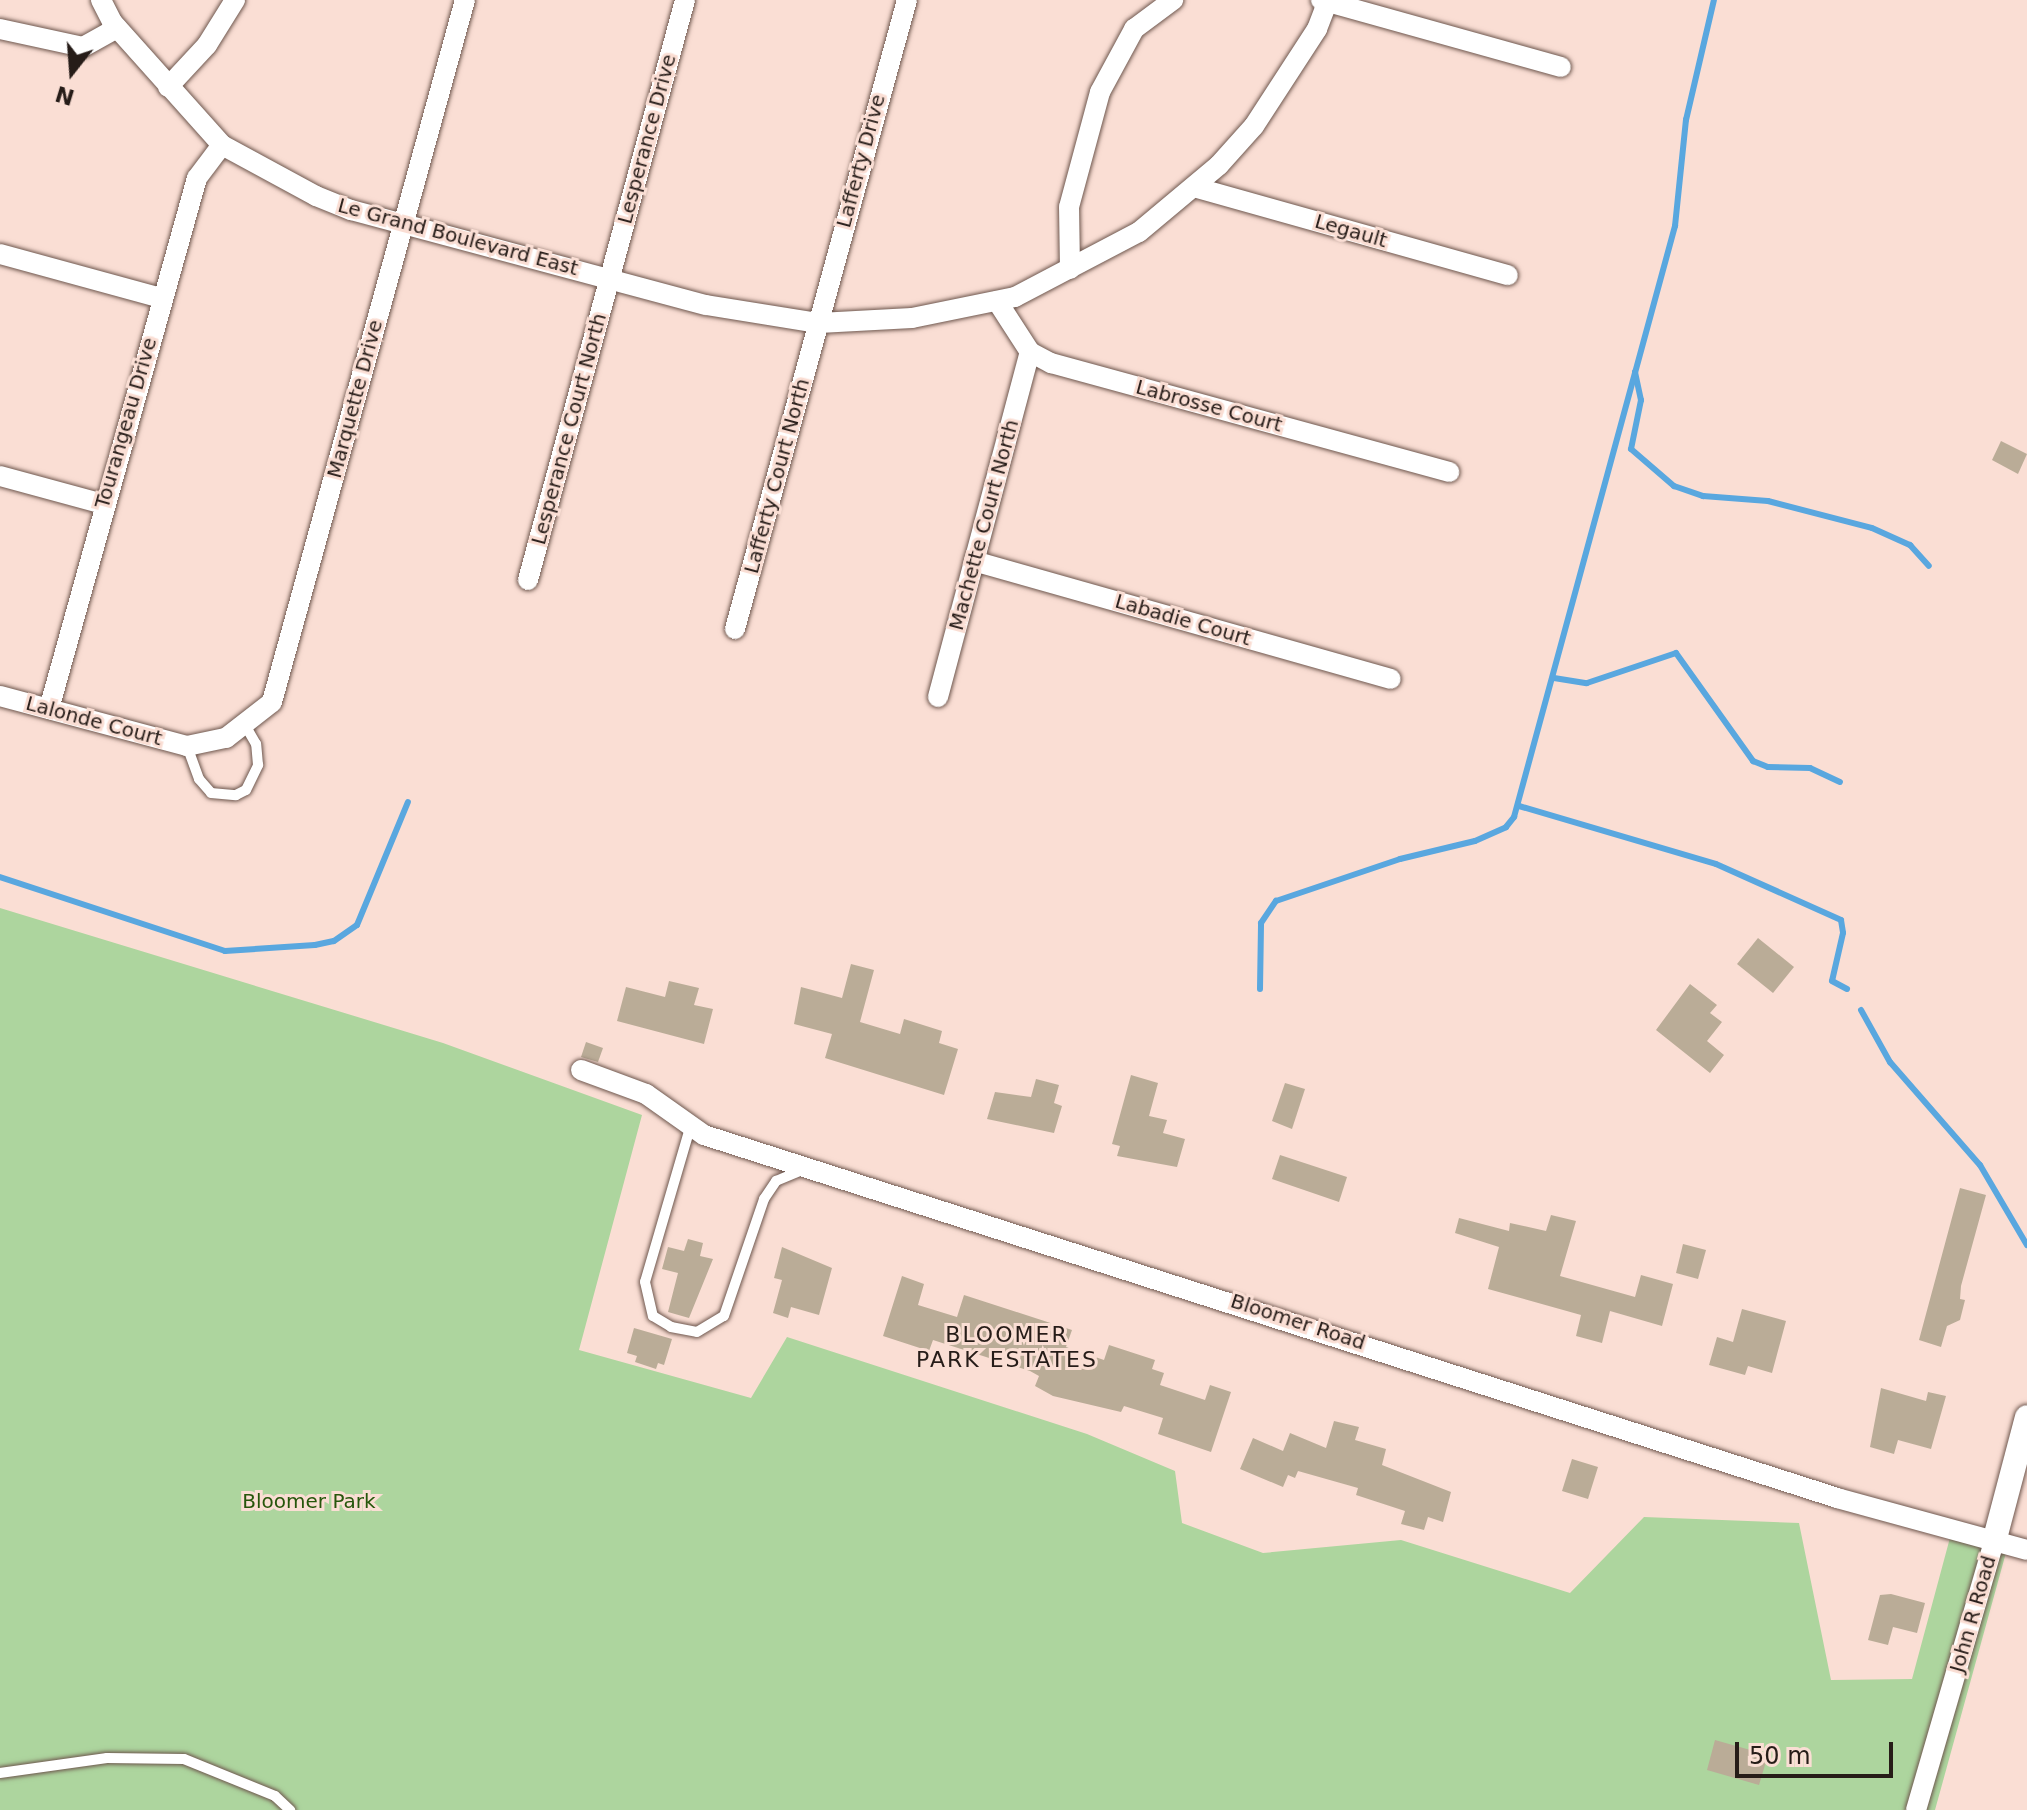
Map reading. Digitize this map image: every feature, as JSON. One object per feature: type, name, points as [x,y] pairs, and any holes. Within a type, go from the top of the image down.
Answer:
[{"type":"street","name":"Le Grand Boulevard East","points":[[101,0],[117,28],[222,145],[316,196],[402,223],[706,305],[819,323],[912,318],[997,301],[1070,269],[1139,232],[1194,187],[1254,126],[1317,29],[1325,1]]},
{"type":"street","points":[[168,87],[207,45],[235,0]]},
{"type":"street","name":"Marquette Drive","points":[[187,746],[209,746],[246,727],[272,702],[465,0]]},
{"type":"street","name":"Lesperance Drive","points":[[609,278],[685,0]]},
{"type":"street","name":"Lafferty Drive","points":[[819,323],[907,0]]},
{"type":"street","points":[[1070,269],[1069,207],[1100,92],[1134,29],[1173,0]]},
{"type":"street","points":[[1325,1],[1561,67]]},
{"type":"street","points":[[0,29],[83,47],[117,28]]},
{"type":"street","name":"Tourangeau Drive","points":[[49,709],[103,504],[197,178],[222,145]]},
{"type":"street","name":"Legault","points":[[1194,187],[1508,275]]},
{"type":"street","points":[[0,254],[161,298]]},
{"type":"street","name":"Lesperance Court North","points":[[528,580],[609,278]]},
{"type":"street","points":[[997,301],[1030,352]]},
{"type":"street","name":"Lafferty Court North","points":[[735,629],[819,323]]},
{"type":"street","name":"Labrosse Court","points":[[1030,352],[1083,373],[1449,472]]},
{"type":"street","name":"Machette Court North","points":[[938,697],[1030,352]]},
{"type":"street","points":[[0,476],[103,504]]},
{"type":"street","name":"Labadie Court","points":[[974,561],[1391,679]]},
{"type":"street","name":"Lalonde Court","points":[[0,696],[187,746]]},
{"type":"street","name":"Bloomer Road","points":[[581,1070],[646,1094],[690,1128],[806,1168],[1837,1498],[2027,1550]]},
{"type":"street","name":"John R Road","points":[[1916,1810],[2027,1417]]},
{"type":"lane","points":[[187,746],[199,779],[211,793],[236,795],[246,790],[258,765],[256,744],[246,727]]},
{"type":"lane","points":[[690,1128],[645,1282],[653,1316],[671,1327],[697,1332],[724,1316],[764,1199],[776,1181],[806,1168]]},
{"type":"lane","points":[[0,1773],[107,1758],[184,1759],[263,1790],[290,1810]]},
{"type":"green space","name":"Bloomer Park","points":[[0,908],[443,1043],[642,1115],[579,1350],[751,1398],[787,1337],[1087,1434],[1175,1471],[1182,1523],[1263,1553],[1401,1540],[1570,1593],[1644,1517],[1799,1523],[1831,1680],[1912,1679],[1951,1534],[2007,1549],[1935,1810],[0,1810]]},
{"type":"building","points":[[2001,441],[2027,454],[2018,474],[1992,460]]},
{"type":"building","points":[[1758,938],[1794,967],[1773,993],[1737,964]]},
{"type":"building","points":[[851,964],[874,970],[860,1022],[900,1034],[904,1019],[942,1031],[939,1043],[958,1049],[944,1095],[825,1058],[832,1034],[794,1024],[801,987],[842,998]]},
{"type":"building","points":[[669,981],[699,988],[694,1005],[713,1009],[704,1044],[617,1021],[626,987],[665,997]]},
{"type":"building","points":[[1690,984],[1717,1005],[1710,1013],[1722,1022],[1707,1041],[1724,1055],[1710,1073],[1656,1030]]},
{"type":"building","points":[[586,1042],[603,1048],[598,1062],[581,1057]]},
{"type":"building","points":[[1131,1075],[1158,1083],[1149,1116],[1167,1120],[1163,1133],[1185,1139],[1177,1167],[1117,1156],[1120,1146],[1112,1144]]},
{"type":"building","points":[[1036,1079],[1059,1085],[1054,1103],[1062,1106],[1054,1133],[987,1119],[995,1092],[1031,1097]]},
{"type":"building","points":[[1285,1083],[1305,1089],[1292,1129],[1272,1121]]},
{"type":"building","points":[[1280,1155],[1347,1177],[1339,1202],[1272,1179]]},
{"type":"building","points":[[1960,1188],[1986,1195],[1961,1286],[1960,1299],[1965,1300],[1960,1320],[1947,1326],[1941,1347],[1919,1340]]},
{"type":"building","points":[[1551,1215],[1576,1221],[1560,1276],[1635,1297],[1641,1275],[1673,1284],[1662,1326],[1610,1311],[1602,1343],[1576,1336],[1581,1315],[1488,1289],[1499,1247],[1455,1233],[1459,1218],[1509,1231],[1510,1223],[1546,1231]]},
{"type":"building","points":[[688,1239],[703,1243],[700,1256],[713,1259],[689,1318],[668,1312],[678,1273],[662,1269],[668,1247],[684,1251]]},
{"type":"building","points":[[1683,1244],[1706,1250],[1698,1279],[1676,1273]]},
{"type":"building","points":[[782,1247],[832,1268],[819,1315],[791,1307],[788,1318],[773,1313],[782,1280],[774,1278]]},
{"type":"building","points":[[902,1276],[924,1284],[918,1305],[957,1317],[964,1295],[1072,1330],[1066,1347],[1104,1360],[1109,1345],[1155,1360],[1152,1369],[1164,1373],[1160,1385],[1205,1400],[1210,1385],[1231,1392],[1211,1452],[1158,1434],[1163,1418],[1124,1406],[1121,1412],[1053,1396],[1035,1386],[1039,1376],[1030,1371],[933,1340],[929,1351],[883,1336]]},
{"type":"building","points":[[1742,1309],[1786,1321],[1772,1373],[1748,1366],[1745,1375],[1709,1365],[1717,1337],[1733,1342]]},
{"type":"building","points":[[634,1328],[672,1339],[664,1365],[658,1363],[656,1369],[635,1362],[637,1356],[627,1353]]},
{"type":"building","points":[[1881,1388],[1926,1401],[1928,1392],[1946,1396],[1931,1449],[1898,1440],[1894,1454],[1870,1447]]},
{"type":"building","points":[[1334,1421],[1359,1427],[1355,1440],[1386,1449],[1382,1465],[1451,1492],[1443,1522],[1428,1517],[1424,1530],[1401,1524],[1405,1511],[1356,1495],[1358,1488],[1298,1471],[1295,1478],[1288,1475],[1283,1487],[1240,1469],[1253,1438],[1283,1451],[1290,1433],[1326,1448]]},
{"type":"building","points":[[1572,1459],[1598,1467],[1588,1499],[1562,1491]]},
{"type":"building","points":[[1891,1594],[1925,1603],[1917,1633],[1893,1627],[1888,1645],[1868,1640],[1880,1595]]},
{"type":"building","points":[[1715,1740],[1768,1755],[1759,1785],[1707,1770]]},
{"type":"waterway","points":[[1260,989],[1261,923],[1276,901],[1400,859],[1475,841],[1506,827],[1514,817],[1675,226],[1686,120],[1714,0]]},
{"type":"waterway","points":[[1635,372],[1641,400],[1631,449],[1674,486],[1703,496],[1768,501],[1872,528],[1910,545],[1929,566]]},
{"type":"waterway","points":[[1554,678],[1587,683],[1676,653],[1753,761],[1768,767],[1810,768],[1840,782]]},
{"type":"waterway","points":[[0,877],[225,951],[315,945],[334,941],[357,925],[408,802]]},
{"type":"waterway","points":[[1519,806],[1716,864],[1841,920],[1843,933],[1832,981],[1847,989]]},
{"type":"waterway","points":[[1861,1010],[1890,1062],[1980,1165],[2027,1245]]},
{"type":"district","name":"BLOOMER PARK ESTATES","points":[[1007,1346]]}]
